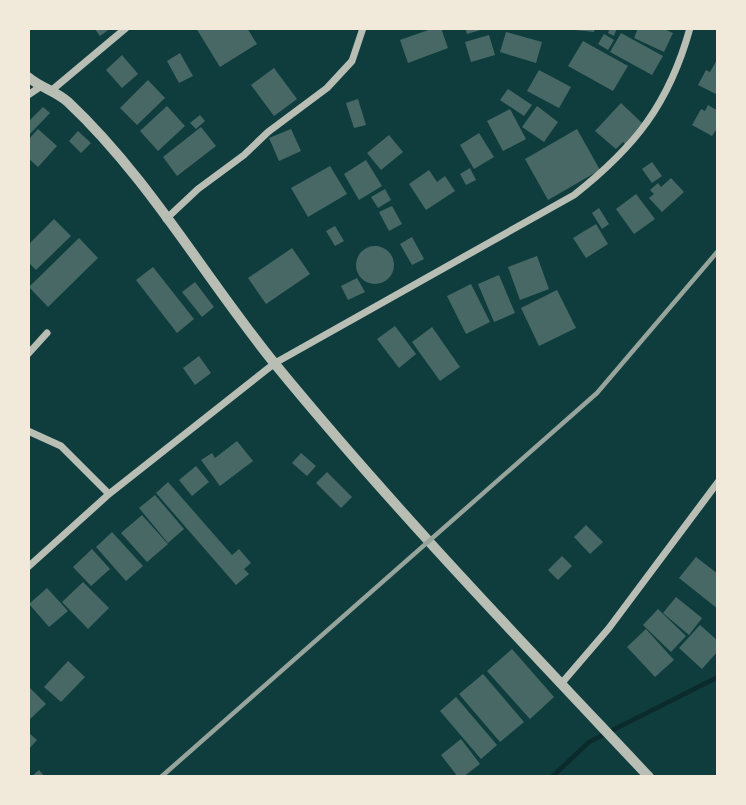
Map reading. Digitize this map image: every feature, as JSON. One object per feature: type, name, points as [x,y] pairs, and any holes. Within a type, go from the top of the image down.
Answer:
[{"type":"street","points":[[52,90],[126,28]]},
{"type":"street","points":[[166,219],[268,132],[327,88],[352,61],[363,28]]},
{"type":"street","points":[[28,567],[108,494],[275,363],[574,195],[598,176],[637,138],[663,100],[684,51],[690,28]]},
{"type":"street","points":[[28,77],[67,101],[128,167],[275,363],[393,500],[649,777]]},
{"type":"street","points":[[28,95],[40,86]]},
{"type":"street","points":[[28,354],[47,333]]},
{"type":"street","points":[[28,432],[61,446],[108,494]]},
{"type":"street","points":[[561,684],[609,628],[718,482]]},
{"type":"building","points":[[94,28],[111,28],[100,36]]},
{"type":"building","points":[[196,28],[247,28],[257,44],[220,67]]},
{"type":"building","points":[[441,28],[448,48],[408,63],[400,40]]},
{"type":"building","points":[[465,28],[484,28],[484,29],[467,34]]},
{"type":"building","points":[[575,28],[595,28],[594,32]]},
{"type":"building","points":[[610,28],[617,28],[614,36],[608,33]]},
{"type":"building","points":[[638,28],[662,28],[673,33],[664,52],[634,38]]},
{"type":"building","points":[[506,32],[542,42],[536,63],[500,52]]},
{"type":"building","points":[[621,33],[663,56],[652,75],[610,52]]},
{"type":"building","points":[[604,34],[614,40],[608,50],[598,44]]},
{"type":"building","points":[[489,35],[495,55],[471,62],[465,42]]},
{"type":"building","points":[[583,41],[628,66],[613,91],[568,66]]},
{"type":"building","points":[[180,53],[193,76],[179,83],[167,61]]},
{"type":"building","points":[[122,55],[138,74],[122,88],[106,70]]},
{"type":"building","points":[[718,58],[718,95],[698,85],[706,70],[710,72]]},
{"type":"building","points":[[274,68],[297,99],[274,116],[251,85]]},
{"type":"building","points":[[539,70],[571,87],[559,108],[527,91]]},
{"type":"building","points":[[148,80],[165,98],[137,125],[120,108]]},
{"type":"building","points":[[508,89],[532,105],[524,116],[500,100]]},
{"type":"building","points":[[358,99],[366,125],[354,128],[346,103]]},
{"type":"building","points":[[621,103],[642,123],[625,144],[623,142],[616,149],[595,131]]},
{"type":"building","points":[[708,105],[718,111],[718,127],[712,136],[692,125],[701,109],[705,111]]},
{"type":"building","points":[[167,106],[185,126],[158,151],[140,131]]},
{"type":"building","points":[[537,106],[558,122],[544,142],[522,127]]},
{"type":"building","points":[[43,107],[50,113],[29,135],[28,122]]},
{"type":"building","points":[[510,109],[526,139],[503,151],[487,121]]},
{"type":"building","points":[[200,115],[205,121],[196,129],[190,123]]},
{"type":"building","points":[[201,127],[216,146],[177,176],[163,157]]},
{"type":"building","points":[[38,129],[57,146],[38,167],[28,158],[28,140]]},
{"type":"building","points":[[291,129],[301,151],[279,161],[269,138]]},
{"type":"building","points":[[577,129],[600,170],[548,200],[525,159]]},
{"type":"building","points":[[78,131],[91,143],[81,153],[69,141]]},
{"type":"building","points":[[479,133],[494,157],[474,169],[460,145]]},
{"type":"building","points":[[389,135],[403,152],[381,170],[367,153]]},
{"type":"building","points":[[366,160],[382,186],[359,200],[344,174]]},
{"type":"building","points":[[652,162],[662,176],[652,183],[642,169]]},
{"type":"building","points":[[330,166],[347,194],[308,217],[291,188]]},
{"type":"building","points":[[470,168],[476,180],[466,185],[460,174]]},
{"type":"building","points":[[429,170],[437,182],[445,176],[455,191],[426,210],[409,184]]},
{"type":"building","points":[[671,178],[684,192],[662,212],[649,198],[654,194],[650,190],[658,183],[661,187]]},
{"type":"building","points":[[385,189],[391,200],[378,208],[371,197]]},
{"type":"building","points":[[636,194],[655,219],[634,234],[616,209]]},
{"type":"building","points":[[392,206],[402,224],[389,231],[379,212]]},
{"type":"building","points":[[599,208],[609,224],[602,229],[592,213]]},
{"type":"building","points":[[54,219],[71,236],[36,270],[28,262],[28,245]]},
{"type":"building","points":[[596,224],[608,244],[586,258],[573,238]]},
{"type":"building","points":[[335,226],[344,241],[335,246],[326,231]]},
{"type":"building","points":[[412,237],[424,259],[412,265],[400,244]]},
{"type":"building","points":[[79,238],[98,258],[48,307],[29,287]]},
{"type":"building","points":[[375,246],[388,252],[394,265],[388,278],[375,284],[362,278],[356,265],[362,252]]},
{"type":"building","points":[[292,248],[310,274],[266,304],[248,278]]},
{"type":"building","points":[[537,256],[549,289],[520,300],[508,267]]},
{"type":"building","points":[[153,267],[194,319],[177,333],[136,280]]},
{"type":"building","points":[[499,275],[515,313],[494,322],[478,284]]},
{"type":"building","points":[[357,278],[365,292],[348,300],[341,286]]},
{"type":"building","points":[[195,282],[214,307],[202,317],[182,292]]},
{"type":"building","points":[[471,284],[490,322],[466,334],[447,296]]},
{"type":"building","points":[[557,290],[576,328],[539,346],[521,308]]},
{"type":"building","points":[[395,326],[416,354],[399,368],[377,339]]},
{"type":"building","points":[[432,327],[460,367],[440,381],[412,342]]},
{"type":"building","points":[[199,356],[211,373],[195,385],[183,368]]},
{"type":"building","points":[[237,441],[253,461],[220,486],[201,460],[212,453],[215,458]]},
{"type":"building","points":[[301,453],[316,466],[307,476],[292,463]]},
{"type":"building","points":[[196,466],[209,482],[192,496],[179,480]]},
{"type":"building","points":[[327,472],[352,497],[341,508],[316,483]]},
{"type":"building","points":[[168,482],[232,555],[239,549],[251,563],[244,569],[249,574],[236,585],[156,493]]},
{"type":"building","points":[[155,495],[184,529],[168,543],[139,508]]},
{"type":"building","points":[[142,515],[168,544],[147,562],[121,533]]},
{"type":"building","points":[[586,525],[603,542],[590,554],[574,537]]},
{"type":"building","points":[[112,532],[143,566],[126,581],[96,547]]},
{"type":"building","points":[[92,549],[110,569],[91,586],[73,567]]},
{"type":"building","points":[[562,556],[572,566],[558,580],[548,570]]},
{"type":"building","points":[[696,557],[718,574],[718,609],[679,578]]},
{"type":"building","points":[[83,582],[109,608],[88,629],[62,602]]},
{"type":"building","points":[[47,588],[68,611],[49,627],[29,604]]},
{"type":"building","points":[[676,597],[702,618],[689,635],[663,613]]},
{"type":"building","points":[[658,609],[686,636],[671,652],[643,625]]},
{"type":"building","points":[[700,625],[718,641],[718,651],[702,669],[679,648]]},
{"type":"building","points":[[646,629],[674,660],[655,677],[627,647]]},
{"type":"building","points":[[512,649],[554,697],[530,719],[487,671]]},
{"type":"building","points":[[68,661],[85,677],[61,702],[44,687]]},
{"type":"building","points":[[483,674],[524,722],[500,742],[459,694]]},
{"type":"building","points":[[28,686],[46,704],[28,721]]},
{"type":"building","points":[[456,697],[497,745],[481,759],[440,711]]},
{"type":"building","points":[[28,732],[37,740],[28,750]]},
{"type":"building","points":[[461,739],[480,764],[463,777],[458,777],[441,755]]},
{"type":"building","points":[[39,770],[45,777],[31,777]]},
{"type":"waterway","points":[[552,777],[589,742],[718,677]]},
{"type":"railway","points":[[161,777],[597,393],[718,251]]}]
